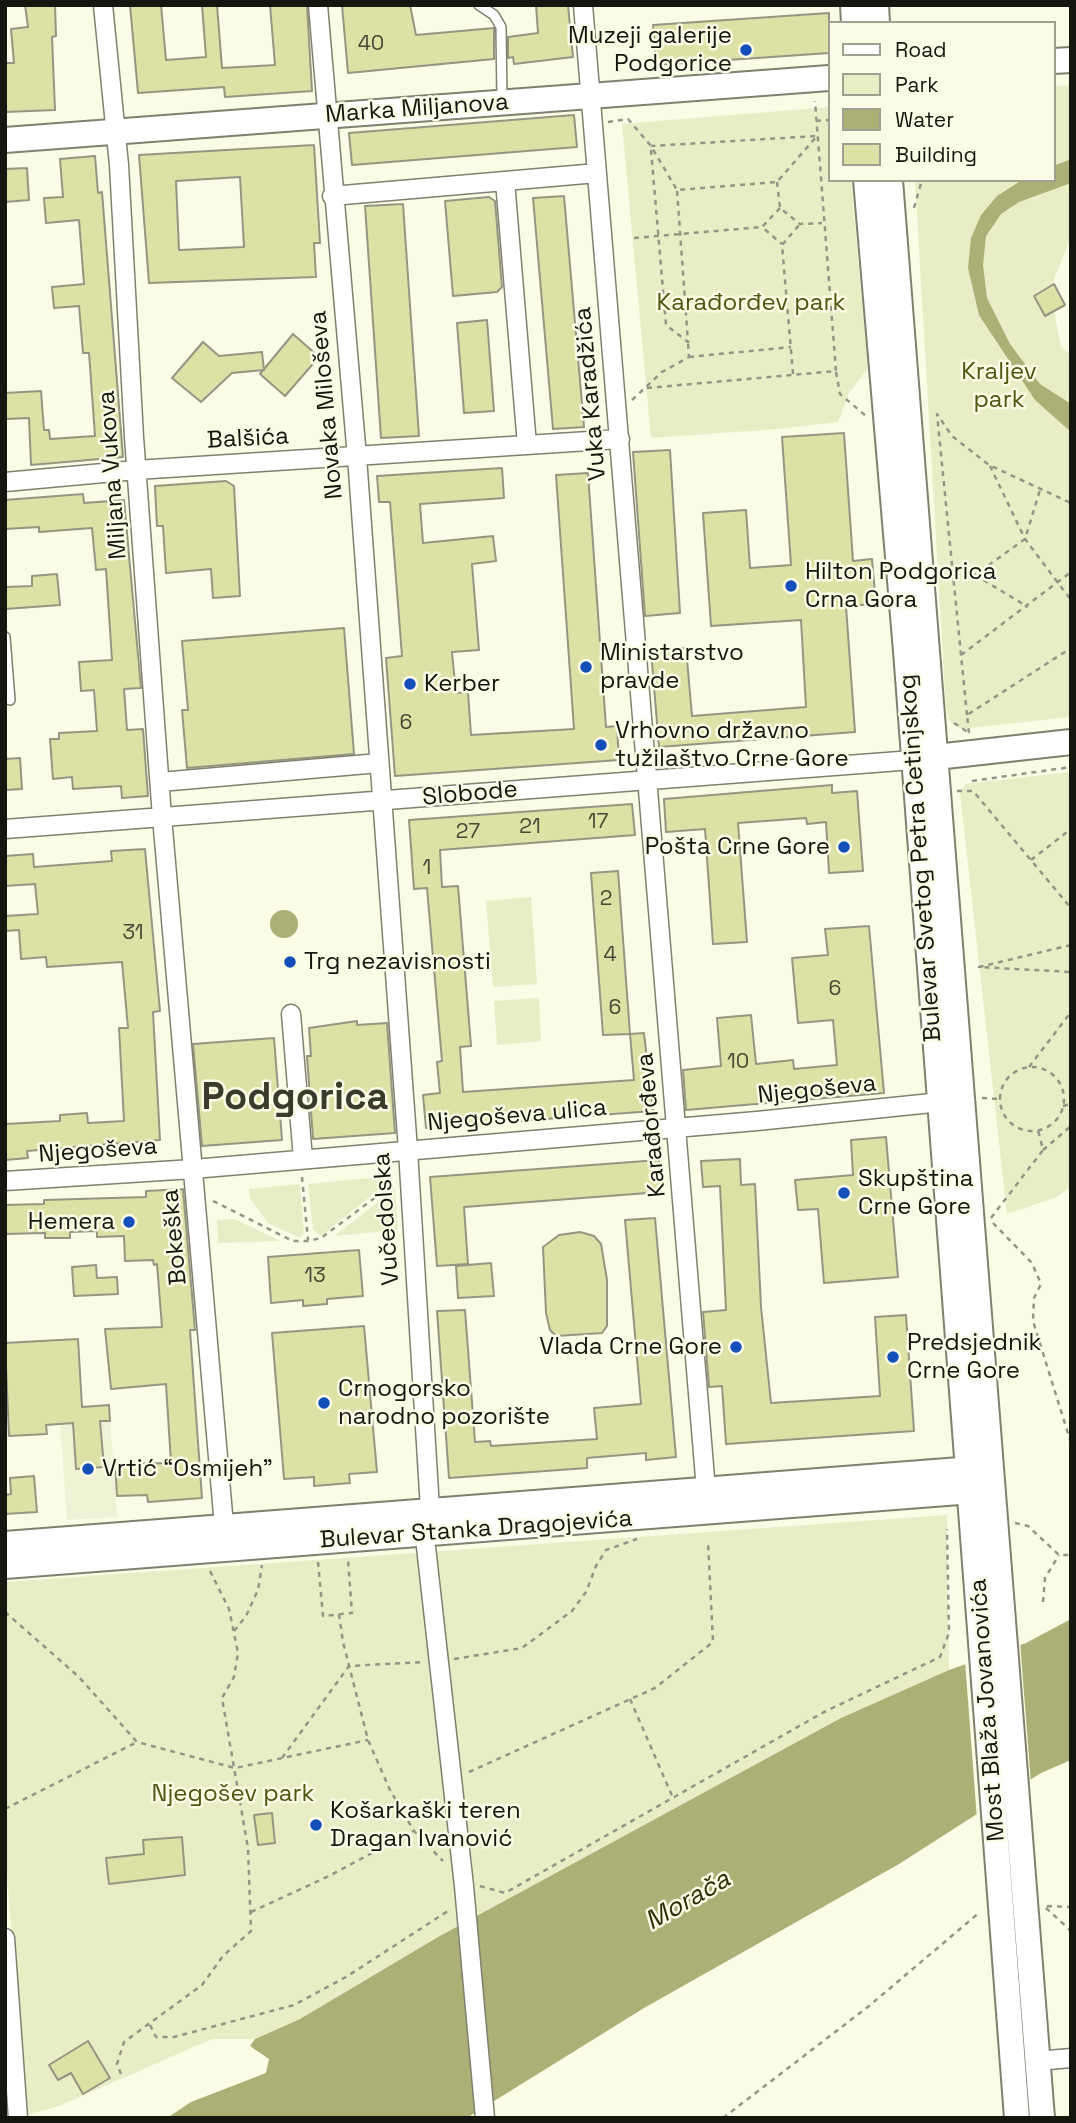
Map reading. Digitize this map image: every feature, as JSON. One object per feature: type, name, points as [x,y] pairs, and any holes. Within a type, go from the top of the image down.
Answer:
[{"type":"main road","name":"Marka Miljanova","points":[[5,140],[822,79]]},
{"type":"main road","name":"Bulevar Svetog Petra Cetinjskog","points":[[866,182],[960,1100],[969,1480],[995,1531]]},
{"type":"main road","name":"Bulevar Svetog Petra Cetinjskog","points":[[890,182],[924,759]]},
{"type":"main road","points":[[924,759],[1071,743]]},
{"type":"main road","name":"Bulevar Stanka Dragojevića","points":[[5,1566],[430,1509],[706,1490],[969,1480]]},
{"type":"main road","name":"Bulevar Stanka Dragojevića","points":[[5,1544],[225,1538],[706,1490]]},
{"type":"main road","name":"Most Blaža Jovanovića","points":[[995,1531],[1012,1883]]},
{"type":"main road","points":[[1012,1883],[1037,2061],[1042,2118]]},
{"type":"main road","points":[[1012,1883],[1017,2118]]},
{"type":"street","name":"Miljana Vukova","points":[[103,5],[115,130],[136,470],[163,826]]},
{"type":"street","name":"Novaka Miloševa","points":[[318,5],[332,196],[357,457],[382,801]]},
{"type":"street","name":"Vuka Karadžića","points":[[583,5],[649,778]]},
{"type":"street","points":[[332,196],[597,173]]},
{"type":"street","points":[[505,181],[527,445]]},
{"type":"street","name":"Balšića","points":[[5,482],[136,470],[620,439]]},
{"type":"street","name":"Slobode","points":[[5,829],[163,826],[382,801],[649,778],[924,759]]},
{"type":"street","points":[[160,782],[379,763]]},
{"type":"street","name":"Karađorđeva","points":[[649,778],[706,1490]]},
{"type":"street","name":"Vučedolska","points":[[382,801],[408,1150],[430,1509]]},
{"type":"street","name":"Bokeška","points":[[163,826],[225,1538]]},
{"type":"street","points":[[291,1014],[302,1159]]},
{"type":"street","name":"Njegoševa","points":[[677,1126],[960,1100]]},
{"type":"street","name":"Njegoševa ulica","points":[[193,1169],[677,1126]]},
{"type":"street","name":"Njegoševa","points":[[5,1181],[193,1169]]},
{"type":"street","points":[[426,1547],[453,1779],[485,2118]]},
{"type":"street","points":[[5,1938],[18,2118]]},
{"type":"street","points":[[1037,2061],[1071,2058]]},
{"type":"lane","points":[[479,5],[494,16],[501,27],[503,103]]},
{"type":"lane","points":[[5,637],[10,700]]},
{"type":"path","points":[[822,79],[816,121],[836,371],[841,394],[873,422]]},
{"type":"path","points":[[816,121],[828,120]]},
{"type":"path","points":[[630,123],[651,146],[677,190],[690,357]]},
{"type":"path","points":[[651,146],[817,136]]},
{"type":"path","points":[[677,190],[777,182],[817,136]]},
{"type":"path","points":[[651,146],[666,325],[688,342]]},
{"type":"path","points":[[777,182],[780,208],[800,224],[823,223]]},
{"type":"path","points":[[913,211],[921,182]]},
{"type":"path","points":[[634,238],[762,227],[780,208]]},
{"type":"path","points":[[782,245],[800,224]]},
{"type":"path","points":[[762,227],[782,245],[793,374]]},
{"type":"path","points":[[791,347],[690,357],[662,372],[647,388],[836,371]]},
{"type":"path","points":[[930,408],[952,436],[989,465],[1071,503]]},
{"type":"path","points":[[937,414],[969,733],[952,722]]},
{"type":"path","points":[[989,465],[1025,539],[1071,600]]},
{"type":"path","points":[[952,578],[975,575],[1025,539],[1040,490]]},
{"type":"path","points":[[961,655],[1071,572]]},
{"type":"path","points":[[975,575],[1028,607]]},
{"type":"path","points":[[967,715],[1071,648]]},
{"type":"path","points":[[972,781],[1071,767]]},
{"type":"path","points":[[949,791],[973,791],[1071,908]]},
{"type":"path","points":[[1031,860],[1071,830]]},
{"type":"path","points":[[1071,945],[979,967],[1071,972]]},
{"type":"path","points":[[999,1098],[1011,1075],[1029,1067],[1071,1012]]},
{"type":"path","points":[[999,1098],[1009,1121],[1018,1128],[1038,1130],[1054,1122],[1063,1106],[1061,1086],[1048,1072],[1029,1067]]},
{"type":"path","points":[[960,1100],[999,1098]]},
{"type":"path","points":[[1063,1106],[1071,1104]]},
{"type":"path","points":[[1071,1126],[1043,1150],[990,1220],[1031,1263],[1041,1284],[1034,1298],[1033,1321],[1071,1443]]},
{"type":"path","points":[[1038,1130],[1043,1150]]},
{"type":"path","points":[[302,1159],[308,1241]]},
{"type":"path","points":[[196,1193],[293,1241],[308,1241],[321,1238],[409,1172]]},
{"type":"path","points":[[995,1531],[1028,1526],[1059,1555],[1071,1555]]},
{"type":"path","points":[[339,1614],[349,1666],[369,1740],[390,1790],[414,1831],[463,1881],[505,1893],[824,1712],[940,1657],[948,1633],[947,1529]]},
{"type":"path","points":[[349,1666],[439,1662],[522,1648],[572,1611],[586,1592],[596,1566],[606,1550],[643,1537]]},
{"type":"path","points":[[453,1779],[655,1688],[713,1642],[708,1542]]},
{"type":"path","points":[[318,1555],[323,1616],[352,1613],[347,1553]]},
{"type":"path","points":[[1043,1602],[1045,1578],[1059,1555]]},
{"type":"path","points":[[234,1631],[247,1616],[258,1590],[263,1560]]},
{"type":"path","points":[[121,2074],[117,2064],[123,2044],[202,1985],[223,1956],[251,1931],[248,1848],[222,1698],[234,1677],[238,1653],[229,1609],[207,1564]]},
{"type":"path","points":[[5,1612],[79,1677],[137,1742],[235,1768],[369,1740]]},
{"type":"path","points":[[282,1758],[349,1666]]},
{"type":"path","points":[[630,1699],[673,1798]]},
{"type":"path","points":[[5,1809],[137,1742]]},
{"type":"path","points":[[251,1912],[339,1871],[414,1831]]},
{"type":"path","points":[[1071,1907],[1044,1906],[1071,1931]]},
{"type":"path","points":[[723,2118],[869,2006],[984,1909]]},
{"type":"path","points":[[150,2025],[156,2037],[174,2037],[294,2004],[447,1915]]},
{"type":"shaded area","name":"Vrtić “Osmijeh”","points":[[109,1405],[117,1517],[67,1520],[59,1409]]},
{"type":"green space","name":"Kraljev park","points":[[1071,85],[1071,237],[1050,289],[1061,347],[1071,355],[1071,717],[961,729],[950,722],[946,708],[915,182],[1055,182],[1055,86]]},
{"type":"green space","name":"Karađorđev park","points":[[828,107],[828,182],[851,182],[868,368],[849,393],[838,422],[651,438],[622,124]]},
{"type":"green space","points":[[1071,772],[1071,1186],[1057,1197],[1007,1214],[960,793],[965,784]]},
{"type":"green space","points":[[531,897],[537,984],[493,987],[486,901]]},
{"type":"green space","points":[[539,998],[541,1041],[497,1045],[494,1001]]},
{"type":"green space","points":[[391,1176],[392,1179],[321,1236],[313,1229],[308,1184]]},
{"type":"green space","points":[[300,1184],[304,1234],[300,1238],[268,1223],[250,1198],[249,1189]]},
{"type":"green space","points":[[395,1189],[398,1230],[334,1236]]},
{"type":"green space","points":[[235,1219],[280,1241],[218,1243],[217,1220]]},
{"type":"green space","name":"Njegošev park","points":[[947,1515],[949,1670],[841,1718],[438,1937],[300,2019],[255,2039],[212,2039],[59,2106],[27,2115],[5,1853],[5,1582]]},
{"type":"water","points":[[1071,159],[1071,183],[1019,202],[1001,214],[986,236],[983,265],[987,298],[1010,344],[1040,384],[1071,404],[1071,432],[1035,400],[979,315],[968,268],[971,238],[981,215],[997,196],[1019,182],[1055,182],[1055,165]]},
{"type":"water","points":[[284,910],[294,914],[298,924],[294,934],[284,938],[274,934],[270,924],[274,914]]},
{"type":"water","name":"Morača","points":[[1071,1619],[1071,1760],[1041,1773],[899,1864],[644,2008],[470,2116],[167,2118],[191,2102],[266,2073],[269,2059],[250,2046],[255,2039],[300,2019],[438,1937],[841,1718],[949,1670],[1026,1643]]},
{"type":"pier","points":[[1020,1641],[1031,1784],[977,1819],[965,1661]]},
{"type":"building","points":[[25,5],[55,5],[56,36],[52,37],[55,110],[5,112],[5,63],[14,63],[11,29],[28,27]]},
{"type":"building","points":[[130,5],[161,5],[166,60],[206,57],[202,5],[217,5],[222,68],[275,65],[270,5],[307,5],[312,91],[225,97],[224,87],[138,93]]},
{"type":"building","points":[[342,5],[410,5],[416,35],[494,28],[494,59],[348,73]]},
{"type":"building","points":[[536,5],[568,5],[573,57],[514,64],[513,57],[508,58],[508,37],[538,33]]},
{"type":"building","points":[[829,13],[828,53],[656,65],[653,25]]},
{"type":"building","points":[[574,115],[577,147],[352,165],[349,133]]},
{"type":"building","points":[[314,145],[320,243],[314,243],[316,277],[149,283],[139,155]],"holes":[[[240,177],[244,247],[179,250],[176,181]]]},
{"type":"building","points":[[95,156],[98,193],[102,192],[123,457],[31,465],[29,418],[5,419],[5,393],[41,391],[44,430],[49,430],[50,439],[95,436],[89,353],[83,353],[79,306],[54,308],[52,287],[84,284],[79,220],[46,223],[44,198],[63,197],[60,159]]},
{"type":"building","points":[[27,168],[29,200],[5,202],[5,169]]},
{"type":"building","points":[[564,196],[584,427],[553,429],[533,198]]},
{"type":"building","points":[[489,197],[495,201],[502,287],[497,292],[453,296],[445,201]]},
{"type":"building","points":[[403,204],[419,436],[381,438],[365,206]]},
{"type":"building","points":[[1054,284],[1065,305],[1045,316],[1034,296]]},
{"type":"building","points":[[487,320],[494,411],[464,413],[457,323]]},
{"type":"building","points":[[293,334],[319,357],[285,396],[260,374]]},
{"type":"building","points":[[203,342],[219,356],[262,352],[264,370],[232,373],[201,402],[172,378]]},
{"type":"building","name":"Hilton Podgorica Crna Gora","points":[[844,433],[853,561],[872,559],[876,604],[846,606],[855,732],[659,747],[651,650],[686,648],[692,716],[806,707],[801,620],[711,626],[703,513],[746,510],[750,568],[791,565],[782,437]]},
{"type":"building","points":[[670,450],[680,613],[645,616],[633,452]]},
{"type":"building","points":[[502,468],[504,498],[420,504],[423,543],[493,536],[496,561],[472,564],[479,650],[452,652],[456,693],[468,692],[471,735],[574,729],[556,475],[588,473],[606,727],[617,726],[619,760],[395,776],[386,658],[402,656],[390,502],[379,502],[377,476]]},
{"type":"building","points":[[226,481],[234,486],[240,596],[213,598],[211,569],[166,573],[163,526],[157,526],[155,486]]},
{"type":"building","points":[[83,494],[84,503],[124,500],[141,688],[124,689],[127,730],[143,729],[148,796],[122,798],[121,786],[73,789],[72,777],[53,779],[50,739],[59,739],[59,733],[97,731],[94,690],[81,691],[79,662],[112,660],[106,569],[96,570],[92,528],[39,532],[39,527],[5,529],[5,500]]},
{"type":"building","points":[[57,574],[60,605],[5,609],[5,587],[32,586],[32,576]]},
{"type":"building","points":[[344,628],[354,754],[187,768],[182,710],[188,710],[182,641]]},
{"type":"building","points":[[20,758],[22,789],[5,790],[5,759]]},
{"type":"building","points":[[832,785],[832,793],[857,791],[863,871],[829,873],[826,822],[807,824],[806,818],[738,823],[747,942],[713,944],[705,829],[666,832],[664,799]]},
{"type":"building","points":[[632,804],[635,835],[440,850],[442,887],[458,886],[471,1046],[460,1047],[463,1092],[634,1080],[630,1034],[644,1033],[653,1111],[426,1128],[423,1095],[440,1093],[437,1062],[442,1061],[427,888],[414,889],[409,820]]},
{"type":"building","points":[[145,849],[160,1011],[153,1012],[160,1140],[27,1151],[28,1158],[5,1160],[5,1124],[60,1121],[60,1115],[87,1113],[88,1123],[124,1121],[119,1028],[128,1028],[122,962],[47,967],[46,957],[21,959],[19,930],[5,931],[5,916],[38,914],[35,884],[5,886],[5,856],[33,854],[34,867],[112,861],[111,851]]},
{"type":"building","points":[[618,871],[630,1034],[603,1035],[591,873]]},
{"type":"building","points":[[869,926],[884,1093],[686,1110],[683,1070],[721,1066],[717,1018],[751,1015],[756,1064],[793,1060],[794,1069],[837,1065],[833,1020],[798,1023],[792,958],[828,955],[825,929]]},
{"type":"building","points":[[357,1021],[357,1025],[387,1023],[395,1133],[313,1139],[307,1056],[311,1056],[309,1028]]},
{"type":"building","points":[[274,1038],[282,1140],[202,1146],[193,1044]]},
{"type":"building","points":[[886,1137],[898,1277],[824,1283],[818,1209],[798,1210],[795,1180],[853,1175],[851,1140]]},
{"type":"building","points":[[740,1159],[741,1185],[755,1184],[761,1307],[771,1403],[880,1396],[875,1317],[906,1315],[914,1431],[726,1444],[722,1386],[709,1387],[703,1312],[726,1310],[720,1186],[703,1187],[701,1161]]},
{"type":"building","points":[[659,1160],[661,1192],[464,1207],[468,1264],[437,1266],[430,1177]]},
{"type":"building","points":[[183,1189],[195,1330],[190,1330],[202,1498],[148,1502],[147,1495],[117,1496],[115,1464],[171,1463],[166,1384],[111,1389],[105,1329],[162,1327],[157,1264],[154,1265],[153,1260],[125,1261],[124,1236],[97,1237],[97,1231],[70,1232],[70,1238],[45,1238],[45,1233],[5,1234],[5,1205],[44,1204],[44,1200],[146,1197],[146,1191]]},
{"type":"building","points":[[655,1218],[676,1457],[646,1460],[646,1453],[587,1458],[587,1468],[449,1478],[437,1311],[465,1310],[475,1442],[490,1441],[491,1446],[597,1439],[594,1408],[641,1404],[625,1220]]},
{"type":"building","points":[[580,1232],[594,1236],[601,1244],[607,1280],[607,1326],[602,1333],[556,1336],[550,1330],[546,1313],[543,1247],[559,1235]]},
{"type":"building","points":[[359,1250],[363,1296],[327,1299],[327,1304],[303,1306],[303,1300],[271,1303],[268,1257]]},
{"type":"building","points":[[491,1263],[494,1296],[458,1298],[456,1266]]},
{"type":"building","points":[[96,1265],[97,1278],[117,1277],[118,1294],[74,1296],[72,1267]]},
{"type":"building","name":"Crnogorsko narodno pozorište","points":[[364,1326],[377,1472],[349,1474],[350,1483],[314,1486],[314,1477],[284,1479],[272,1333]]},
{"type":"building","points":[[78,1339],[82,1407],[109,1405],[110,1421],[100,1421],[104,1467],[76,1469],[73,1423],[46,1425],[47,1434],[9,1436],[5,1343]]},
{"type":"building","points":[[34,1476],[37,1512],[5,1514],[5,1495],[11,1494],[10,1478]]},
{"type":"building","points":[[272,1813],[275,1843],[258,1845],[254,1815]]},
{"type":"building","points":[[182,1837],[185,1875],[109,1884],[106,1858],[144,1854],[143,1840]]},
{"type":"building","points":[[88,2041],[110,2078],[83,2094],[71,2073],[58,2080],[49,2065]]},
{"type":"place","name":"Muzeji galerije Podgorice","points":[[746,50]]},
{"type":"place","name":"Hilton Podgorica Crna Gora","points":[[791,586]]},
{"type":"place","name":"Ministarstvo pravde","points":[[586,667]]},
{"type":"place","name":"Kerber","points":[[410,684]]},
{"type":"place","name":"Vrhovno državno tužilaštvo Crne Gore","points":[[601,745]]},
{"type":"place","name":"Pošta Crne Gore","points":[[844,847]]},
{"type":"place","name":"Trg nezavisnosti","points":[[290,962]]},
{"type":"place","name":"Skupština Crne Gore","points":[[844,1193]]},
{"type":"place","name":"Hemera","points":[[129,1222]]},
{"type":"place","name":"Vlada Crne Gore","points":[[736,1347]]},
{"type":"place","name":"Predsjednik Crne Gore","points":[[893,1357]]},
{"type":"place","name":"Crnogorsko narodno pozorište","points":[[324,1403]]},
{"type":"place","name":"Vrtić “Osmijeh”","points":[[88,1469]]},
{"type":"place","name":"Košarkaški teren Dragan Ivanović","points":[[316,1825]]},
{"type":"district","name":"Podgorica","points":[[295,1099]]}]
